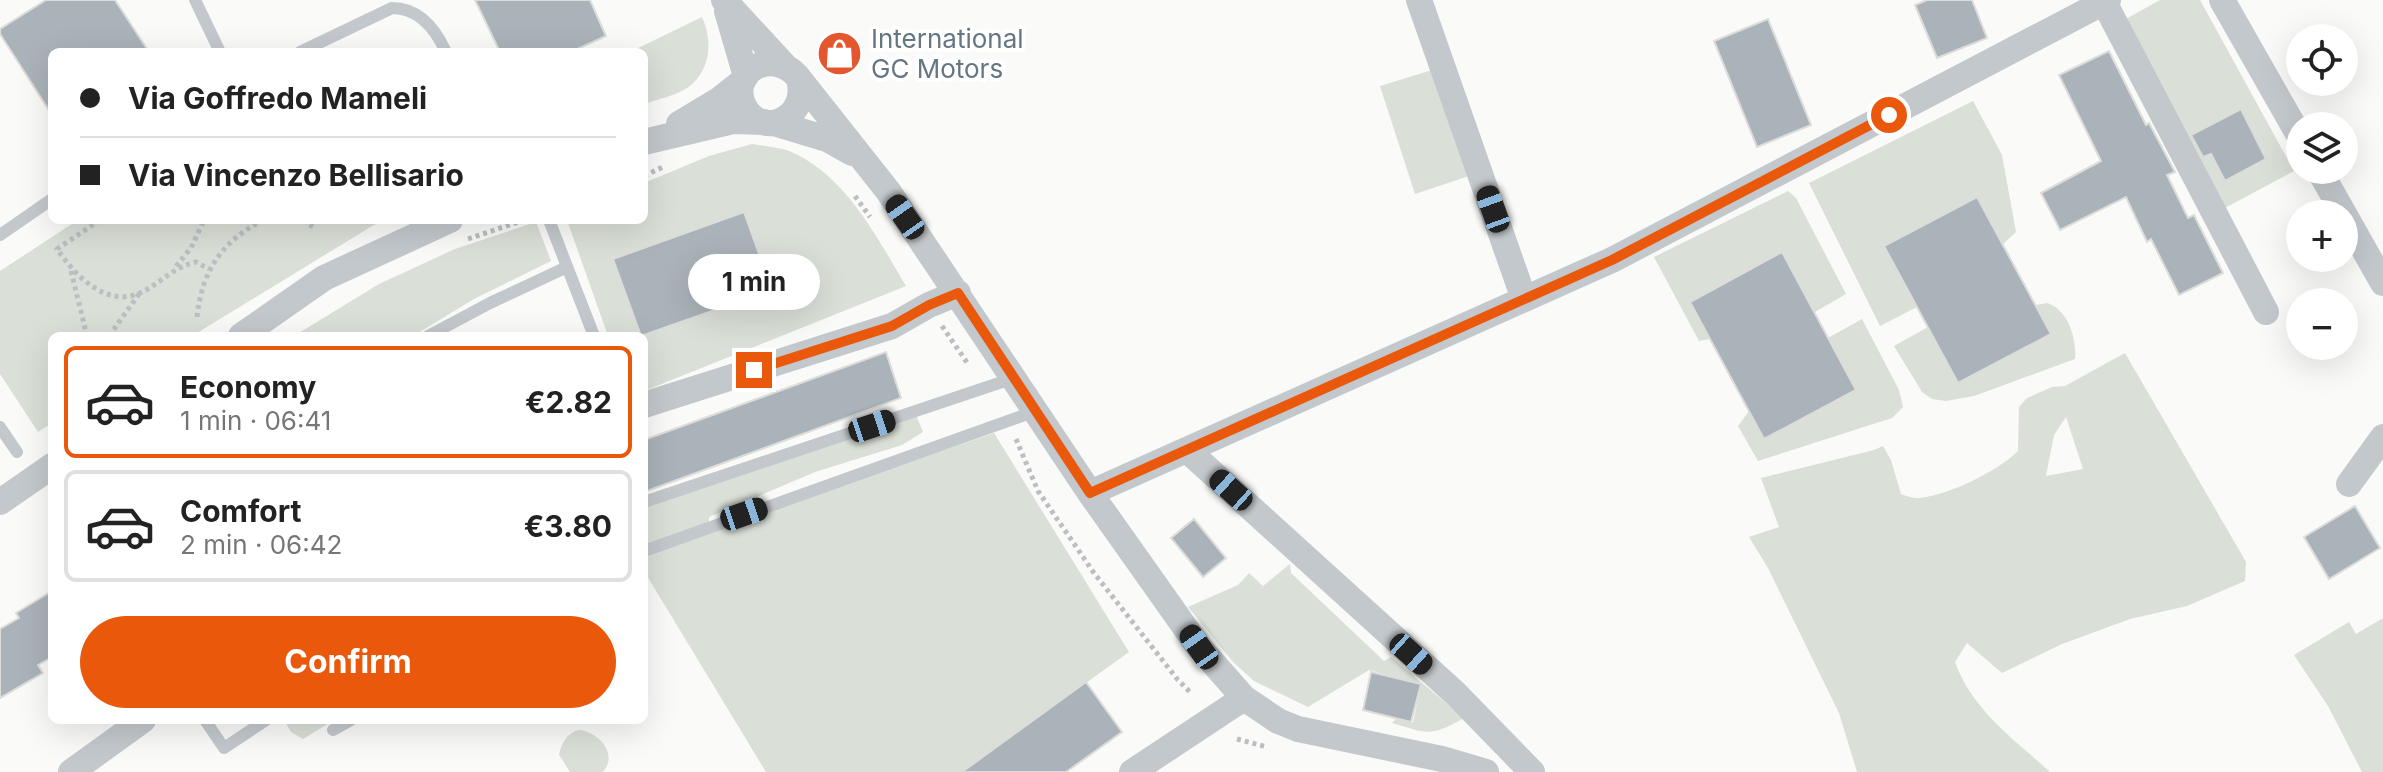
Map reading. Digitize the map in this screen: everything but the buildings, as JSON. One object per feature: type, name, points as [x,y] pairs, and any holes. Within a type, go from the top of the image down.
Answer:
[{"type":"street","points":[[723,0],[792,74],[888,191],[1090,493],[1199,647],[1244,698],[1278,721],[1298,729],[1438,766],[1486,772]]},
{"type":"street","points":[[723,0],[736,36],[744,79],[741,98],[744,106],[756,119],[827,139],[862,159]]},
{"type":"street","points":[[1419,0],[1524,299]]},
{"type":"street","points":[[2222,0],[2286,112]]},
{"type":"street","points":[[1090,493],[1612,260],[2106,1],[2266,312]]},
{"type":"street","points":[[767,62],[792,74],[802,93],[797,109],[783,121],[733,121],[652,139],[719,100],[751,70],[767,62]]},
{"type":"street","points":[[247,332],[324,278],[441,224]]},
{"type":"street","points":[[2358,239],[2383,283]]},
{"type":"street","points":[[648,404],[892,326],[958,293]]},
{"type":"street","points":[[2349,484],[2383,437]]},
{"type":"street","points":[[1187,450],[1456,694],[1532,772]]},
{"type":"street","points":[[0,502],[48,469]]},
{"type":"street","points":[[1132,772],[1244,698]]},
{"type":"street","points":[[71,772],[137,724]]},
{"type":"lane","points":[[195,0],[218,48]]},
{"type":"lane","points":[[308,48],[392,8],[403,8],[423,18],[438,34],[444,48]]},
{"type":"lane","points":[[0,235],[48,202]]},
{"type":"lane","points":[[551,224],[592,332]]},
{"type":"lane","points":[[436,332],[567,267]]},
{"type":"lane","points":[[648,501],[1014,378]]},
{"type":"lane","points":[[648,550],[1036,411]]},
{"type":"lane","points":[[0,427],[17,452]]},
{"type":"lane","points":[[208,724],[224,748],[260,724]]},
{"type":"lane","points":[[333,730],[344,724]]},
{"type":"path","points":[[648,174],[673,163]]},
{"type":"path","points":[[847,187],[878,228]]},
{"type":"path","points":[[94,224],[57,249],[78,276],[110,295],[139,293],[171,272],[196,262],[209,269]]},
{"type":"path","points":[[171,272],[191,248],[202,224]]},
{"type":"path","points":[[197,317],[200,294],[209,269],[243,230],[255,224]]},
{"type":"path","points":[[309,224],[313,227]]},
{"type":"path","points":[[69,267],[86,332]]},
{"type":"path","points":[[112,332],[139,293]]},
{"type":"path","points":[[952,342],[986,388]]},
{"type":"path","points":[[1008,421],[1038,491],[1094,573],[1192,694]]},
{"type":"shaded area","points":[[2160,0],[2200,0],[2286,156],[2286,175],[2223,209],[2124,20]]},
{"type":"shaded area","points":[[702,17],[708,36],[708,55],[701,73],[682,91],[648,103],[648,48],[638,48]]},
{"type":"shaded area","points":[[1439,68],[1475,174],[1415,194],[1380,86]]},
{"type":"shaded area","points":[[1973,101],[2002,155],[2016,232],[2003,244],[1977,197],[1885,246],[1917,307],[1880,326],[1809,183]]},
{"type":"shaded area","points":[[752,144],[789,151],[809,161],[827,175],[857,208],[906,286],[648,389],[648,332],[607,332],[568,224],[648,224],[648,181],[709,156]]},
{"type":"shaded area","points":[[1788,191],[1796,198],[1846,294],[1815,312],[1782,253],[1710,339],[1699,341],[1654,257]]},
{"type":"shaded area","points":[[72,224],[375,224],[199,332],[48,332],[48,426],[38,432],[0,374],[0,271]]},
{"type":"shaded area","points":[[537,224],[551,261],[474,299],[420,332],[301,332],[379,284],[455,249]]},
{"type":"shaded area","points":[[2047,303],[2061,311],[2070,326],[2075,359],[1974,396],[1946,401],[1932,399],[1922,392],[1894,346],[1928,327],[1959,383],[2050,334],[2036,305]]},
{"type":"shaded area","points":[[1862,319],[1899,390],[1903,407],[1892,418],[1758,461],[1738,426],[1749,411],[1765,439],[1856,390],[1828,338]]},
{"type":"shaded area","points":[[2125,353],[2246,562],[2245,581],[2187,606],[2130,619],[2062,644],[2002,673],[1967,643],[1955,662],[1972,695],[1995,723],[2050,772],[1857,772],[1839,713],[1768,568],[1749,537],[1779,527],[1761,478],[1883,446],[1891,460],[1901,494],[1918,498],[1932,496],[1959,487],[2009,459],[2018,451],[2019,407],[2027,398],[2052,387],[2065,386]],"holes":[[[2066,417],[2083,469],[2046,476],[2054,435]]]},
{"type":"shaded area","points":[[907,416],[917,417],[923,432],[902,445],[815,472],[709,517],[709,531],[994,433],[1129,652],[962,772],[766,772],[648,578],[648,507],[821,442]]},
{"type":"shaded area","points":[[1290,564],[1291,573],[1384,661],[1391,657],[1464,718],[1429,732],[1392,723],[1396,719],[1413,723],[1421,684],[1369,670],[1308,707],[1254,681],[1233,662],[1188,607],[1238,585],[1249,573],[1263,586]]},
{"type":"shaded area","points":[[2383,618],[2383,772],[2362,772],[2328,706],[2294,655],[2349,622],[2356,634]]},
{"type":"shaded area","points":[[286,724],[327,724],[303,739],[291,732]]},
{"type":"shaded area","points":[[578,730],[593,734],[604,745],[609,758],[603,772],[570,772],[559,755],[565,740]]},
{"type":"place","name":"International GC Motors","points":[[840,54]]},
{"type":"route","points":[[754,370],[892,326],[958,293],[1090,493],[1612,260],[1889,115]]}]
